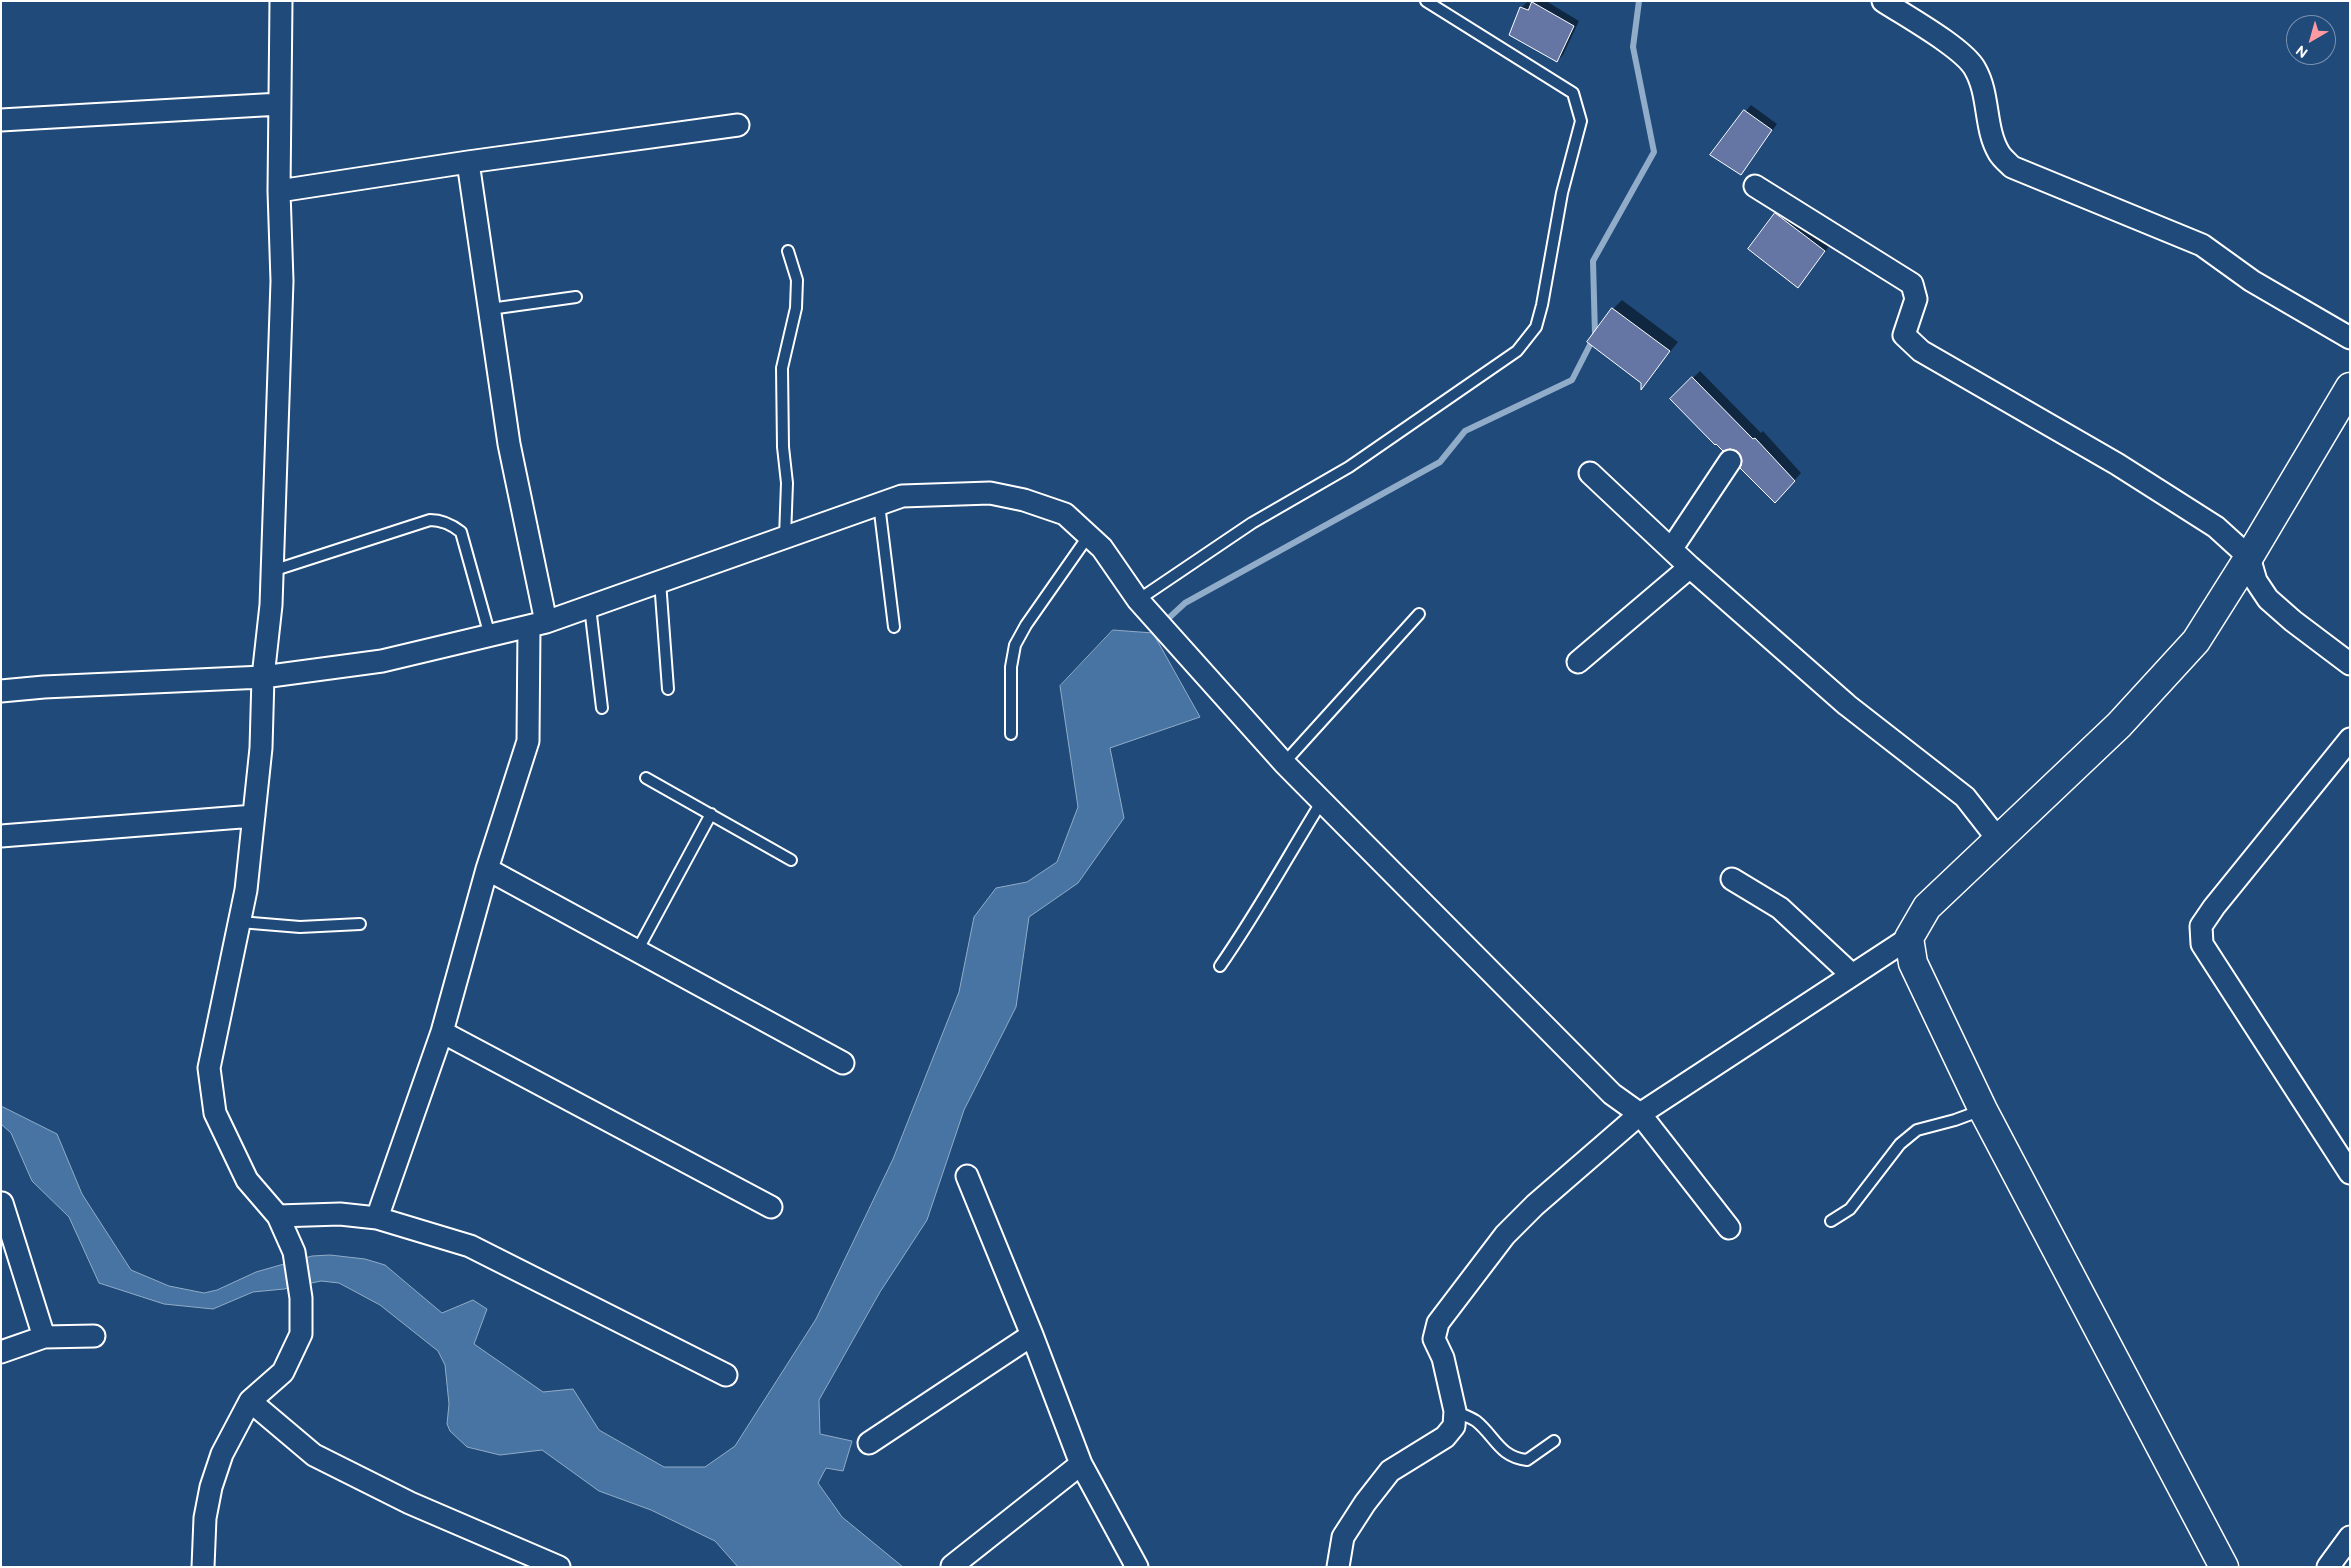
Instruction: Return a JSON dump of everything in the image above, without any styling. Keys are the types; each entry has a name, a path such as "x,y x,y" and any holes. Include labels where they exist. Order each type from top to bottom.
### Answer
{"street":[{"path":"203,1567 205,1518 211,1486 222,1454 250,1401 283,1372 301,1334 301,1298 294,1252 278,1216 247,1180 215,1113 209,1068 217,1021 240,922 261,748 262,677 271,605 282,281 279,191 281,1"},
{"path":"1883,1 1943,39 1974,66 1983,87 1992,133 1999,153 2012,167 2202,246 2252,281 2350,338"},
{"path":"1,120 280,104"},
{"path":"279,191 468,162 738,125"},
{"path":"377,1218 442,1032 487,868 528,741 537,624 468,162"},
{"path":"1755,186 1912,284 1916,298 1904,335 1921,351 2108,459 2216,527 2249,557 2256,581 2268,599 2293,621 2350,664"},
{"path":"1338,1567 1343,1537 1365,1503 1390,1471 1445,1438 1454,1426 1455,1411 1442,1358 1434,1339 1442,1316 1505,1235 1535,1205 1640,1114 1909,938 1927,907 1997,838 2119,725 2196,641 2249,557 2350,387"},
{"path":"1672,548 1730,461"},
{"path":"1590,473 1672,548 1690,567 1847,705 1964,797 1997,838"},
{"path":"1,691 44,686 262,677 382,661 537,624 902,496 990,493 1065,514 1102,548 1138,600 1284,763 1612,1094 1640,1114 1729,1228"},
{"path":"1578,662 1690,567"},
{"path":"2350,739 2214,907 2201,926 2202,944 2350,1173"},
{"path":"1,836 254,816"},
{"path":"487,868 843,1063"},
{"path":"1732,879 1780,908 1852,975"},
{"path":"1909,938 1912,963 1983,1110 2224,1567"},
{"path":"442,1032 772,1207"},
{"path":"967,1176 1082,1464 1137,1567"},
{"path":"2,1203 44,1337"},
{"path":"278,1216 340,1214 377,1218 470,1246 726,1375"},
{"path":"869,1443 1032,1335"},
{"path":"1,1352 44,1337 94,1336"},
{"path":"250,1401 314,1455 410,1503 559,1567"},
{"path":"952,1566 1082,1464"},
{"path":"2328,1567 2350,1537"}],"lane":[{"path":"1138,600 1252,523 1349,467 1517,351 1536,327 1562,193 1580,121 1573,94 1426,1"},
{"path":"785,537 787,483 783,447 782,368 796,308 797,280 788,251"},
{"path":"490,310 576,297"},
{"path":"879,504 894,626"},
{"path":"272,571 430,520 438,520 452,525 461,532 490,636"},
{"path":"1011,734 1011,667 1015,645 1026,625 1089,535"},
{"path":"660,581 668,689"},
{"path":"590,607 602,708"},
{"path":"1284,763 1418,614"},
{"path":"646,778 791,860"},
{"path":"1220,966 1250,922 1264,894 1322,801"},
{"path":"637,951 711,814"},
{"path":"240,922 300,927 360,924"},
{"path":"1831,1221 1850,1209 1900,1144 1917,1130 1983,1110"},
{"path":"1455,1411 1475,1421 1492,1440 1516,1459 1528,1460 1554,1441"}],"water":[{"path":"1113,630 1153,633 1200,717 1110,748 1124,818 1078,883 1029,917 1016,1007 964,1110 927,1220 880,1292 819,1400 820,1434 852,1441 843,1471 826,1468 818,1483 842,1517 903,1567 738,1567 715,1541 651,1510 599,1491 542,1450 500,1455 467,1447 450,1431 447,1424 449,1404 445,1365 438,1351 380,1305 339,1283 321,1281 284,1289 253,1292 213,1309 164,1304 99,1283 69,1217 32,1181 11,1133 1,1124 1,1106 57,1134 82,1194 131,1270 169,1286 204,1293 217,1290 256,1272 312,1256 330,1255 365,1259 385,1265 442,1313 473,1300 487,1309 474,1344 543,1392 573,1389 599,1430 664,1467 705,1467 735,1446 816,1319 893,1159 959,992 974,917 996,888 1027,882 1057,862 1078,807 1060,686"}],"building":[{"path":"1532,2 1574,26 1557,62 1509,35 1520,7 1528,10"},
{"path":"1744,110 1772,130 1741,175 1710,155"},
{"path":"1775,213 1825,251 1798,288 1748,249"},
{"path":"1612,308 1670,351 1641,390 1641,383 1587,342"},
{"path":"1692,377 1753,439 1755,438 1795,481 1775,503 1740,468 1742,461 1737,451 1730,449 1723,451 1715,445 1670,399"}],"waterway":[{"path":"1171,616 1185,603 1440,462 1465,431 1572,380 1595,335 1593,261 1654,152 1633,47 1639,1"}]}
